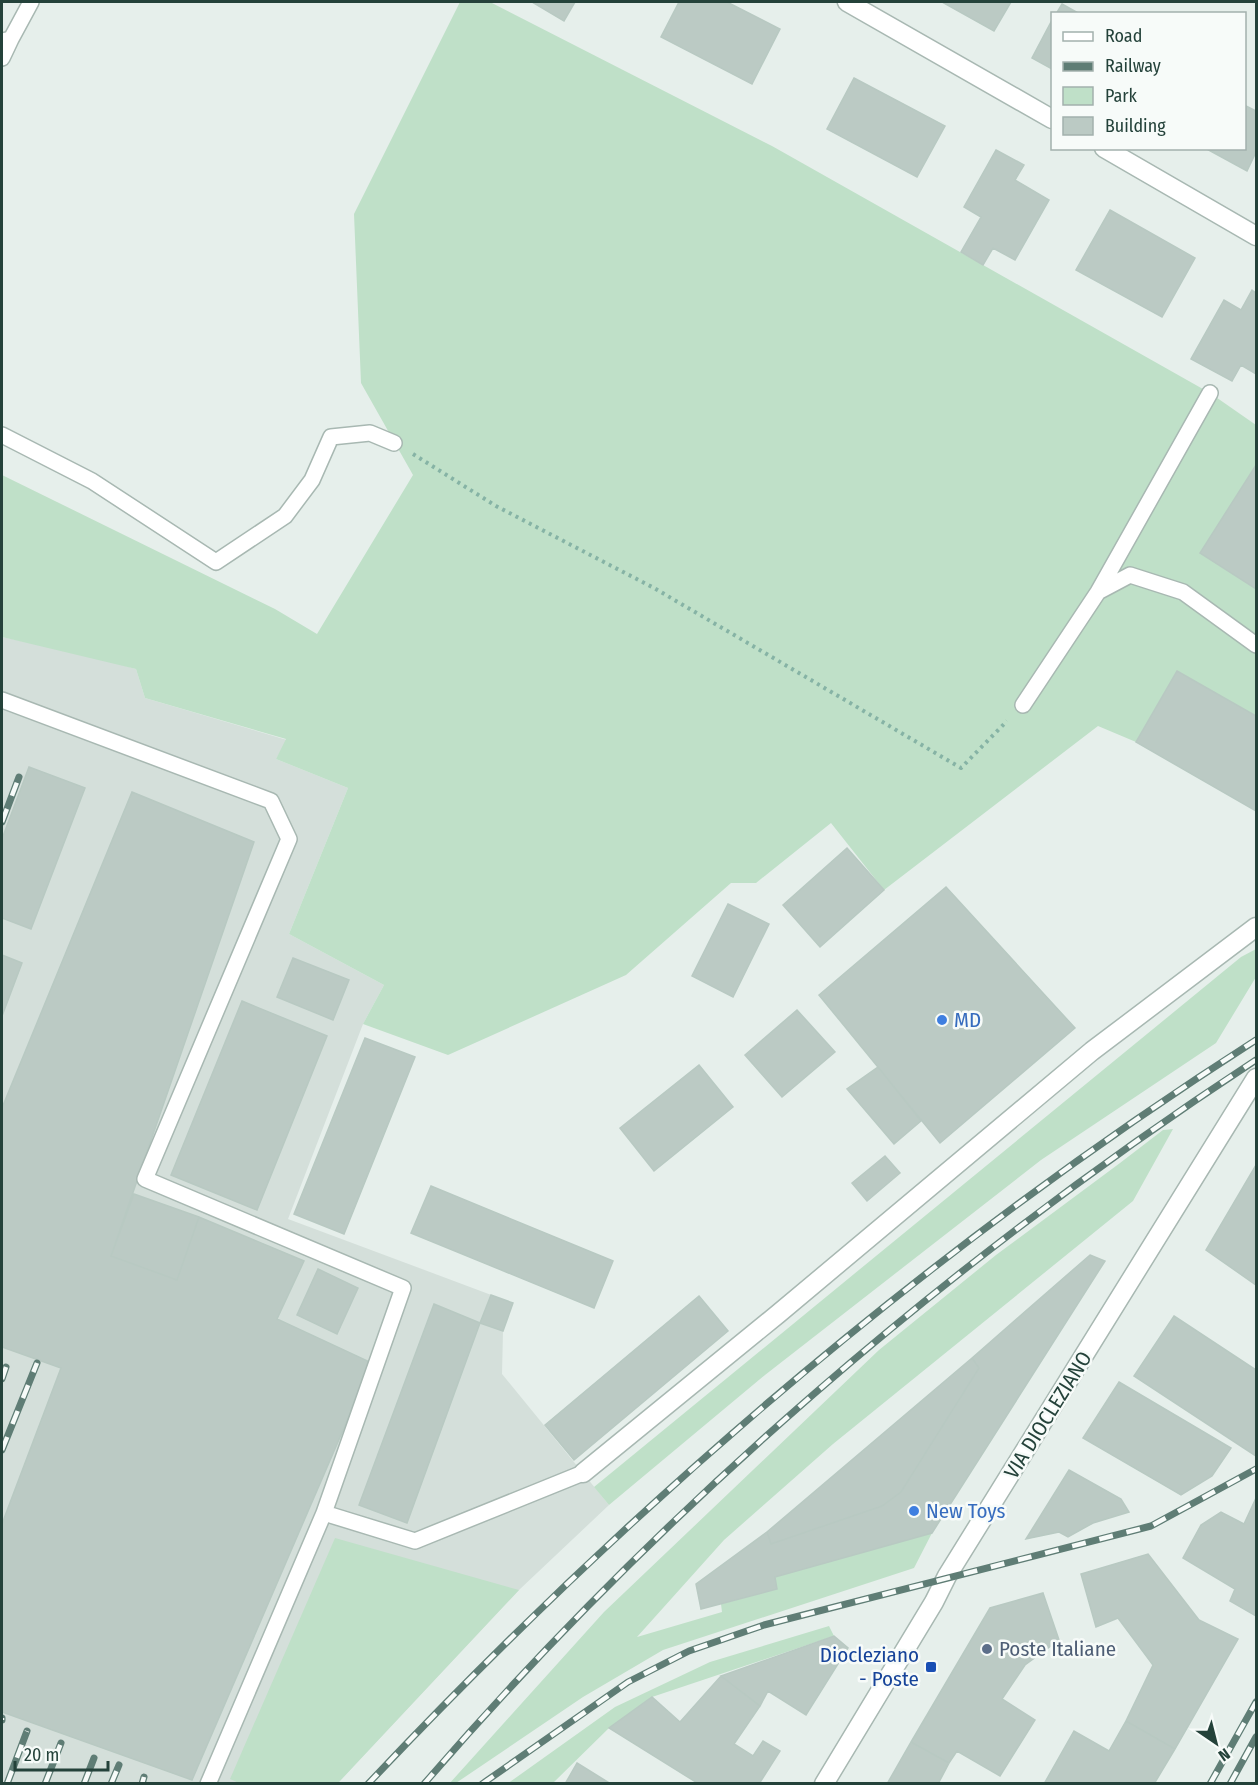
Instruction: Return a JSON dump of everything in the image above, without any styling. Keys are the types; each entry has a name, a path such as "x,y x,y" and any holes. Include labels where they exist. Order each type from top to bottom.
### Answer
{"street":[{"path":"847,2 1051,118"},
{"path":"1107,150 1257,236"},
{"path":"583,1473 1092,1052 1257,927"},
{"name":"VIA DIOCLEZIANO","path":"824,1784 934,1602 947,1576 1257,1078"}],"lane":[{"path":"2,58 6,40 31,2"},
{"path":"1023,705 1098,592 1210,393"},
{"path":"2,435 92,481 216,562 285,516 312,480 331,437 370,433 394,443"},
{"path":"1098,592 1130,575 1182,592 1257,645"},
{"path":"2,700 271,801 289,839 145,1179 403,1288 324,1513 208,1784"},
{"path":"324,1513 415,1541 583,1473"}],"path":[{"path":"394,443 496,506 654,588 962,768 1023,705"}],"shaded area":[{"path":"2,637 84,654 136,669 145,698 287,740 276,759 348,788 289,934 384,985 363,1024 288,1219 513,1303 503,1331 502,1374 609,1505 519,1590 338,1783 2,1784"}],"green space":[{"path":"460,2 490,2 772,146 1210,393 1256,425 1256,465 1201,553 1256,589 1256,716 1177,671 1136,742 1098,726 884,890 831,823 756,883 731,883 626,975 448,1055 363,1024 384,985 289,934 348,788 276,759 286,739 145,698 136,669 2,637 2,475 275,609 317,634 413,475 361,383 354,214"},
{"path":"1256,949 1256,977 1216,1043 1041,1160 765,1375 609,1505 594,1487 1241,957"},
{"path":"1173,1129 1133,1201 833,1444 724,1540 637,1637 722,1612 721,1604 777,1589 775,1577 932,1533 914,1568 663,1650 583,1697 456,1783 449,1784 604,1612 879,1350 996,1255 1163,1130"},
{"path":"335,1538 519,1590 338,1783 239,1783 230,1779"},
{"path":"829,1626 834,1636 652,1697 609,1728 553,1783 507,1784 615,1707 710,1662"}],"building":[{"path":"532,2 575,2 564,21"},
{"path":"679,2 727,2 780,29 752,84 661,37"},
{"path":"942,2 1011,2 994,31"},
{"path":"1062,4 1076,12 1057,12"},
{"path":"1051,22 1051,68 1032,58"},
{"path":"854,78 945,126 917,177 827,129"},
{"path":"1246,106 1256,111 1256,152 1247,171 1209,150 1246,150"},
{"path":"996,150 1024,165 1015,180 1049,200 1015,260 993,248 983,265 961,252 981,217 964,207"},
{"path":"1110,210 1195,258 1162,317 1076,270"},
{"path":"1252,290 1256,293 1256,374 1241,365 1232,381 1191,359 1224,300 1241,310"},
{"path":"1256,465 1256,589 1200,553"},
{"path":"1177,671 1256,716 1256,811 1136,742"},
{"path":"29,767 85,788 31,929 2,918 2,839"},
{"path":"132,792 254,842 111,1256 177,1280 199,1217 304,1261 277,1319 372,1363 192,1780 2,1712 2,1524 61,1368 2,1347 2,1108"},
{"path":"847,848 884,890 820,947 783,905"},
{"path":"946,887 1075,1028 940,1143 819,995"},
{"path":"728,904 769,924 733,997 692,976"},
{"path":"2,955 22,963 2,1016"},
{"path":"293,958 349,980 333,1020 277,997"},
{"path":"242,1001 327,1036 257,1210 171,1175"},
{"path":"797,1010 835,1052 782,1097 745,1055"},
{"path":"365,1038 415,1057 344,1234 294,1214"},
{"path":"699,1065 733,1107 654,1171 620,1128"},
{"path":"878,1067 921,1121 894,1144 847,1089"},
{"path":"885,1156 900,1173 867,1201 852,1183"},
{"path":"1256,1165 1256,1285 1206,1250"},
{"path":"431,1186 613,1261 594,1308 411,1233"},
{"path":"134,1194 199,1217 177,1280 111,1256"},
{"path":"1090,1255 1105,1261 932,1533 775,1577 777,1589 701,1609 696,1584 767,1532 771,1544 882,1506 901,1492 979,1368 972,1358"},
{"path":"318,1269 358,1288 337,1334 297,1315"},
{"path":"491,1295 513,1303 503,1331 480,1323"},
{"path":"699,1296 728,1331 574,1460 545,1425"},
{"path":"434,1304 480,1323 407,1523 359,1505"},
{"path":"1174,1316 1256,1370 1256,1456 1134,1376"},
{"path":"972,1358 979,1368 901,1492 882,1506 771,1544 767,1532"},
{"path":"1119,1382 1231,1448 1212,1476 1181,1495 1083,1438"},
{"path":"1069,1470 1121,1499 1129,1512 1093,1523 1068,1537 1059,1532 1026,1539"},
{"path":"1256,1498 1256,1616 1230,1601 1235,1589 1183,1558 1201,1525 1221,1512 1244,1524"},
{"path":"1148,1554 1199,1620 1238,1639 1175,1749 1126,1721 1153,1665 1118,1618 1096,1627 1081,1574"},
{"path":"1043,1593 1059,1640 1025,1665 1002,1699 1035,1720 1000,1776 957,1751 949,1763 911,1742 990,1608"},
{"path":"834,1636 848,1648 806,1715 768,1691 760,1706 721,1676"},
{"path":"721,1676 760,1706 734,1744 753,1756 763,1741 780,1751 759,1784 699,1784 609,1728 652,1697 680,1722"},
{"path":"1126,1721 1175,1749 1154,1784 1044,1784 1074,1731 1109,1751"},
{"path":"911,1742 949,1763 938,1784 887,1784"},
{"path":"577,1763 611,1784 565,1784"}],"railway":[{"path":"2,822 19,777"},
{"path":"368,1784 573,1578 789,1385 1017,1204 1135,1120 1256,1040"},
{"path":"424,1784 516,1681 612,1582 712,1486 815,1393 921,1304 1030,1219 1142,1137 1256,1060"},
{"path":"2,1450 37,1363"},
{"path":"2,1379 6,1367"},
{"path":"482,1784 628,1682 689,1651 764,1625 1151,1526 1256,1469"},
{"path":"1210,1784 1256,1702"},
{"path":"7,1784 27,1731"},
{"path":"1230,1784 1256,1737"},
{"path":"45,1784 61,1743"},
{"path":"84,1784 94,1758"},
{"path":"111,1784 119,1765"},
{"path":"142,1784 144,1777"}],"place":[{"name":"MD","path":"942,1020"},
{"name":"New Toys","path":"914,1511"},
{"name":"Poste Italiane","path":"987,1649"},
{"name":"Diocleziano - Poste","path":"931,1667"}]}
